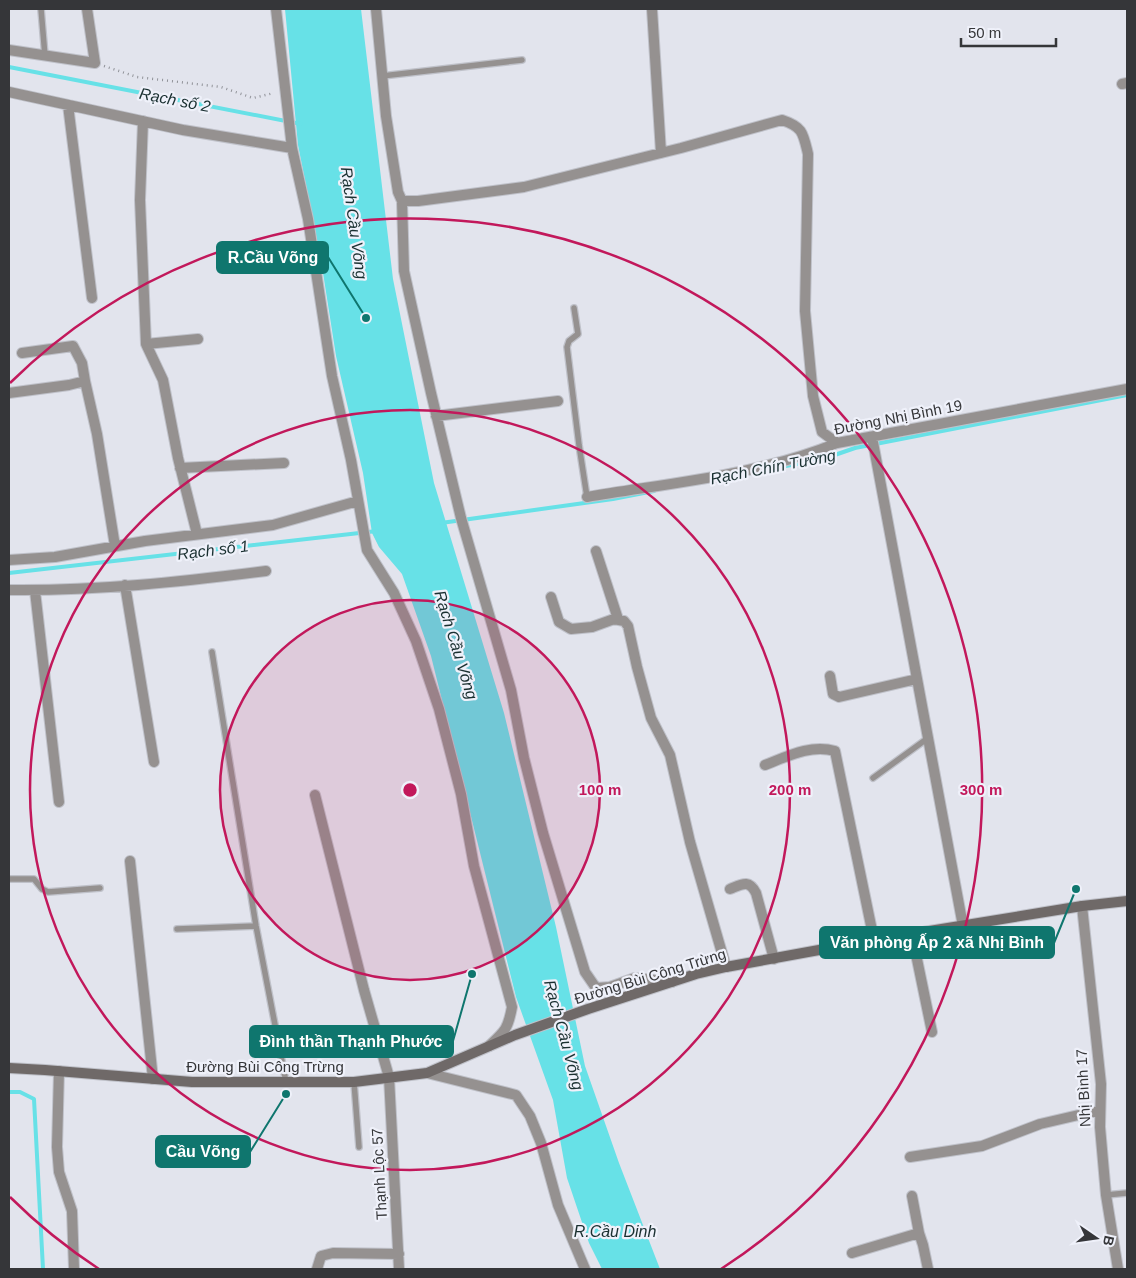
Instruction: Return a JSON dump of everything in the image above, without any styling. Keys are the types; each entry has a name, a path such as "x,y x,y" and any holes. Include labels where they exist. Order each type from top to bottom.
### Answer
{"street":[{"path":"9,50 95,63 87,9"},
{"path":"276,9 292,148 308,219 332,376 351,460 367,550 394,594 416,641 439,709 461,794 474,866 512,1007 505,1031 486,1048"},
{"path":"376,9 386,116 398,192 402,201 404,271 462,523 511,690 524,758 543,833 585,972 596,988 610,987 635,978 672,982"},
{"path":"652,9 661,153"},
{"path":"9,92 183,130 292,148"},
{"path":"68,105 92,298"},
{"path":"402,201 418,201 524,187 661,153 782,120 796,124 803,135 808,154 805,311 814,396 822,432 837,443"},
{"path":"142,121 140,200 146,344 164,380 180,468 197,534"},
{"path":"146,344 198,339"},
{"path":"22,353 73,346 82,363 97,434 115,546"},
{"path":"9,393 69,385 86,380"},
{"name":"Đường Nhị Bình 19","path":"587,497 727,474 808,455 837,443 1127,388"},
{"path":"436,416 558,401"},
{"path":"872,437 962,926"},
{"path":"180,468 284,462"},
{"path":"9,560 54,556 197,534 273,525 358,501"},
{"path":"596,551 618,619"},
{"path":"9,590 35,591 200,580 266,571"},
{"path":"125,585 154,762"},
{"path":"35,591 59,802"},
{"path":"551,597 559,622 571,629 592,627 618,619 624,621 628,626 636,667 651,718 670,755 690,842 726,967"},
{"path":"830,676 833,694 839,697 917,679"},
{"path":"765,765 801,751 824,748 835,751 874,940"},
{"name":"Thạnh Lộc 57","path":"315,795 364,990 389,1077 399,1269"},
{"path":"130,860 153,1079"},
{"path":"730,889 748,884 753,886 774,959"},
{"name":"Đường Bùi Công Trừng","path":"9,1068 192,1082 354,1082 427,1073 515,1035 588,1009 726,967 874,940 1082,906 1127,902"},
{"name":"Nhị Bình 17","path":"1082,906 1101,1084 1100,1110 1106,1195 1118,1269"},
{"path":"912,935 932,1032"},
{"path":"59,1071 57,1147 59,1172 72,1211 74,1269"},
{"path":"427,1073 516,1095 534,1125 558,1205 585,1269"},
{"path":"910,1157 982,1146 1040,1124 1100,1110"},
{"path":"912,1196 928,1269"},
{"path":"852,1253 919,1233"},
{"path":"317,1269 321,1256 333,1253 399,1254"}],"lane":[{"path":"41,9 45,56"},
{"path":"382,76 522,60"},
{"path":"574,308 578,334 568,340 567,347 587,497"},
{"path":"212,652 256,926 286,1082"},
{"path":"873,778 928,738"},
{"path":"9,878 34,879 42,889 48,892 100,888"},
{"path":"177,929 256,926"},
{"path":"354,1082 359,1147"},
{"path":"1106,1195 1127,1193"}],"path":[{"path":"95,63 137,77 221,87 253,98 285,91"}],"water":[{"path":"285,9 361,9 393,279 434,483 504,713 556,927 585,1066 619,1163 660,1269 602,1269 589,1243 567,1178 553,1100 516,997 431,656 402,574 379,547 372,533 363,473 336,356 321,260 298,145"}],"waterway":[{"name":"Rạch số 2","path":"9,67 301,124"},
{"name":"Rạch Chín Tường","path":"776,468 826,458 855,448 1127,395"},
{"name":"Rạch Chín Tường","path":"441,523 613,499 654,491"},
{"name":"Rạch số 1","path":"9,573 377,531"},
{"path":"9,1092 20,1092 34,1099 43,1269"}],"place":[{"name":"R.Cầu Võng","path":"366,318"},
{"name":"Văn phòng Ấp 2 xã Nhị Bình","path":"1076,889"},
{"name":"Đình thần Thạnh Phước","path":"472,974"},
{"name":"Cầu Võng","path":"286,1094"}],"water label":[{"name":"Rạch Cầu Võng","path":"354,223"},
{"name":"Rạch Cầu Võng","path":"456,645"},
{"name":"Rạch Cầu Võng","path":"564,1035"},
{"name":"R.Cầu Dinh","path":"615,1231"}]}
